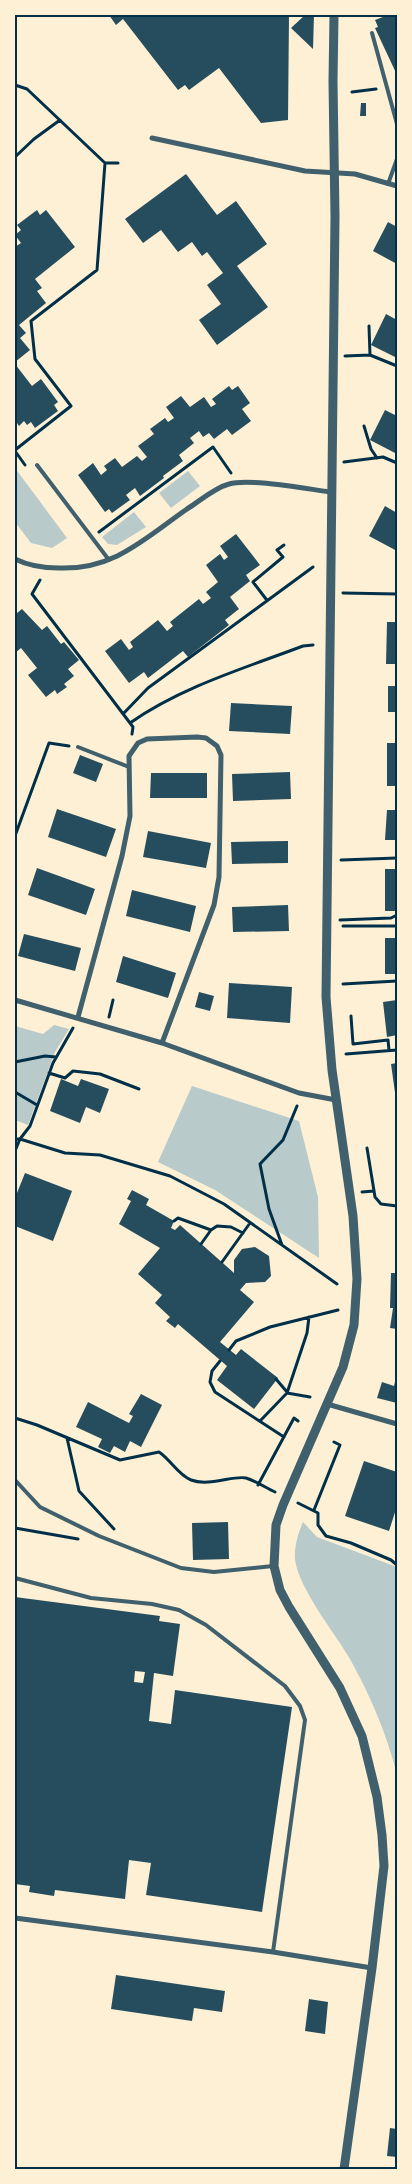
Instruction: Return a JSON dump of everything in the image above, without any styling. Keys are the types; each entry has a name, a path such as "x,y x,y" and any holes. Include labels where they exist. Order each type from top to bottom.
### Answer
{"street":[{"path":"334,15 333,357 326,997 336,1100 354,1216 357,1279 354,1325 347,1357 283,1504 274,1538 274,1566 280,1590 340,1688 362,1736 377,1797 384,1866 344,2169"},
{"path":"152,138 306,171 355,174 397,186"},
{"path":"15,560 23,564 43,568 78,569 99,565 125,553 210,494 229,484 253,483 331,492"},
{"path":"78,1017 122,856 130,816 130,754 138,743 147,739 206,738 217,746 221,755 220,877 214,905 162,1043"},
{"path":"15,1000 162,1043 298,1093 336,1100"},
{"path":"327,1404 397,1424"},
{"path":"15,1918 273,1952 372,1968"}],"lane":[{"path":"372,33 397,124"},
{"path":"388,184 397,159"},
{"path":"37,465 109,560"},
{"path":"78,747 129,767"},
{"path":"15,1480 40,1507 99,1536 181,1568 214,1572 274,1566"},
{"path":"15,1578 90,1598 152,1604 179,1610 206,1624 285,1686 300,1706 305,1720 273,1952"}],"path":[{"path":"15,85 28,89 105,163 118,163"},
{"path":"352,92 368,90"},
{"path":"15,157 34,139 60,120"},
{"path":"15,450 71,406 34,358 31,321 96,270 105,163"},
{"path":"369,326 370,355"},
{"path":"333,357 370,355 397,366"},
{"path":"364,426 371,449 377,458"},
{"path":"92,537 212,447 231,473"},
{"path":"331,461 349,462 384,457 397,463"},
{"path":"266,600 253,582 283,557 277,550 284,545"},
{"path":"123,714 148,688 313,567"},
{"path":"40,580 32,594 133,728 130,754"},
{"path":"330,593 397,594"},
{"path":"130,723 164,702 242,669 303,646 313,645"},
{"path":"15,836 49,743 78,747"},
{"path":"328,860 397,858"},
{"path":"327,920 391,918 397,915"},
{"path":"343,926 397,926"},
{"path":"343,984 397,981"},
{"path":"109,1018 113,1000"},
{"path":"351,1016 353,1044 388,1040 389,1050"},
{"path":"15,1151 20,1139 30,1126 56,1057 73,1030"},
{"path":"346,1054 397,1050"},
{"path":"15,1062 45,1056 56,1057"},
{"path":"49,1073 66,1078 73,1071 100,1074 139,1089"},
{"path":"15,1092 37,1105"},
{"path":"282,1246 269,1209 260,1164 283,1140 297,1106"},
{"path":"15,1139 65,1153 100,1155 170,1176 224,1204 337,1284"},
{"path":"367,1148 375,1196 381,1204 397,1206"},
{"path":"174,1221 178,1218 211,1230"},
{"path":"222,1262 250,1223"},
{"path":"202,1244 211,1230 217,1226 231,1227 243,1233"},
{"path":"229,1350 236,1340 270,1327 338,1310"},
{"path":"260,1421 287,1392 308,1333 309,1317"},
{"path":"220,1361 212,1371 210,1382 215,1392 284,1437"},
{"path":"276,1379 287,1392 310,1397"},
{"path":"15,1418 37,1425 120,1460 158,1452 167,1458 178,1471 192,1480 222,1481 246,1478 258,1485 294,1418 298,1421"},
{"path":"67,1438 79,1491 131,1548"},
{"path":"334,1442 340,1445 314,1510 318,1512 318,1525 326,1536 351,1543 391,1560 397,1565"},
{"path":"15,1528 82,1540"}],"shaded area":[{"path":"15,468 67,538 52,548 31,543 15,522"},
{"path":"188,471 200,486 171,508 159,493"},
{"path":"134,512 146,527 117,545 108,544 102,537"},
{"path":"54,1025 69,1029 55,1052 28,1125 15,1120 15,1026 43,1034"},
{"path":"192,1086 299,1121 318,1197 319,1258 215,1190 158,1162"},
{"path":"303,1522 317,1537 397,1567 397,1775 383,1730 364,1687 350,1659 310,1597 298,1571 295,1550"}],"building":[{"path":"109,15 289,15 288,120 261,123 219,68 189,90 185,85 178,90 123,19 116,25"},
{"path":"305,15 314,15 313,49 291,28"},
{"path":"388,15 397,15 397,75 375,28 378,27 375,20"},
{"path":"361,103 366,103 366,116 360,116"},
{"path":"186,174 217,215 236,201 267,244 237,266 268,307 217,345 199,320 221,304 207,285 223,273 207,252 202,256 192,242 178,252 161,230 143,243 125,219"},
{"path":"37,210 40,215 46,210 75,247 35,279 42,288 37,291 46,303 19,325 26,333 20,338 30,350 15,362 15,247 21,243 15,235 21,230 17,225"},
{"path":"388,222 397,227 397,264 373,251"},
{"path":"386,314 397,320 397,358 371,345"},
{"path":"15,364 32,386 41,379 58,402 54,405 58,411 35,428 31,422 27,425 24,421 19,426 15,420"},
{"path":"229,386 232,390 238,386 250,403 242,409 251,421 232,435 227,429 214,439 209,433 203,437 199,431 190,438 194,443 179,455 183,461 163,476 164,478 140,496 135,488 126,495 130,500 112,513 109,509 105,512 78,475 93,463 101,475 107,470 104,466 115,458 122,467 137,456 142,461 147,457 138,446 154,434 150,429 165,418 168,422 174,418 166,407 181,396 190,407 204,397 211,407 216,404 212,399"},
{"path":"385,410 397,416 397,454 370,440"},
{"path":"385,506 397,513 397,551 369,536"},
{"path":"236,534 260,565 246,575 250,581 230,597 239,609 225,620 229,625 188,657 183,651 148,678 144,672 129,683 105,651 121,639 129,650 133,647 130,642 158,620 167,631 173,626 170,622 199,599 203,604 211,598 206,592 218,582 206,565 220,554 224,560 228,557 220,546"},
{"path":"22,609 42,630 47,626 61,644 64,642 79,660 68,669 74,676 64,684 67,687 57,694 55,690 46,697 28,675 37,668 21,648 15,653 15,611 17,613"},
{"path":"387,622 397,622 397,664 386,664"},
{"path":"388,686 397,686 397,712 388,712"},
{"path":"231,703 292,706 290,734 229,731"},
{"path":"387,743 397,743 397,786 387,786"},
{"path":"80,755 103,764 96,782 73,773"},
{"path":"290,772 291,799 233,801 232,774"},
{"path":"151,773 207,773 207,798 150,798"},
{"path":"57,809 116,829 106,857 48,837"},
{"path":"387,810 397,810 397,840 385,840"},
{"path":"148,831 211,843 206,868 143,857"},
{"path":"288,841 288,863 232,864 231,842"},
{"path":"37,868 95,889 86,915 28,895"},
{"path":"385,869 397,869 397,911 385,911"},
{"path":"132,890 196,906 190,932 126,916"},
{"path":"288,905 289,931 233,932 232,907"},
{"path":"24,934 81,948 75,971 18,956"},
{"path":"385,938 397,938 397,974 385,974"},
{"path":"123,956 176,973 168,998 116,982"},
{"path":"229,983 292,987 290,1023 227,1018"},
{"path":"199,992 214,996 210,1011 195,1007"},
{"path":"397,1000 397,1035 387,1037 383,1002"},
{"path":"397,1063 397,1100 396,1100 391,1064"},
{"path":"61,1079 78,1086 81,1079 109,1089 100,1113 86,1107 80,1123 50,1111"},
{"path":"25,1173 72,1191 53,1241 15,1226 15,1198"},
{"path":"132,1190 149,1199 146,1205 174,1221 171,1228 175,1230 180,1225 234,1273 234,1260 242,1249 255,1247 269,1256 271,1276 265,1282 246,1283 240,1290 254,1302 220,1342 236,1355 241,1349 278,1378 254,1409 217,1380 227,1366 178,1324 175,1328 166,1321 170,1317 155,1303 162,1295 138,1274 160,1248 119,1224 131,1201 127,1199"},
{"path":"391,1273 397,1273 397,1329 390,1328 393,1308 390,1308"},
{"path":"396,1378 397,1403 377,1398 382,1382 394,1386"},
{"path":"141,1394 162,1405 141,1447 130,1441 125,1452 114,1446 110,1453 98,1447 102,1439 76,1427 88,1402 129,1423 133,1416 129,1414"},
{"path":"364,1461 397,1472 397,1506 389,1531 345,1516"},
{"path":"228,1522 229,1559 193,1560 192,1523"},
{"path":"15,1597 160,1616 159,1621 180,1624 173,1676 154,1673 149,1721 171,1724 175,1690 292,1707 262,1912 146,1895 151,1863 129,1860 125,1899 55,1890 54,1896 29,1892 30,1886 15,1884","holes":["135,1671 145,1672 143,1683 134,1682"]},
{"path":"116,1975 225,1991 222,2012 194,2008 192,2021 111,2009"},
{"path":"309,1999 328,2002 325,2034 305,2031"},
{"path":"390,2128 397,2129 397,2157 387,2156"}]}
